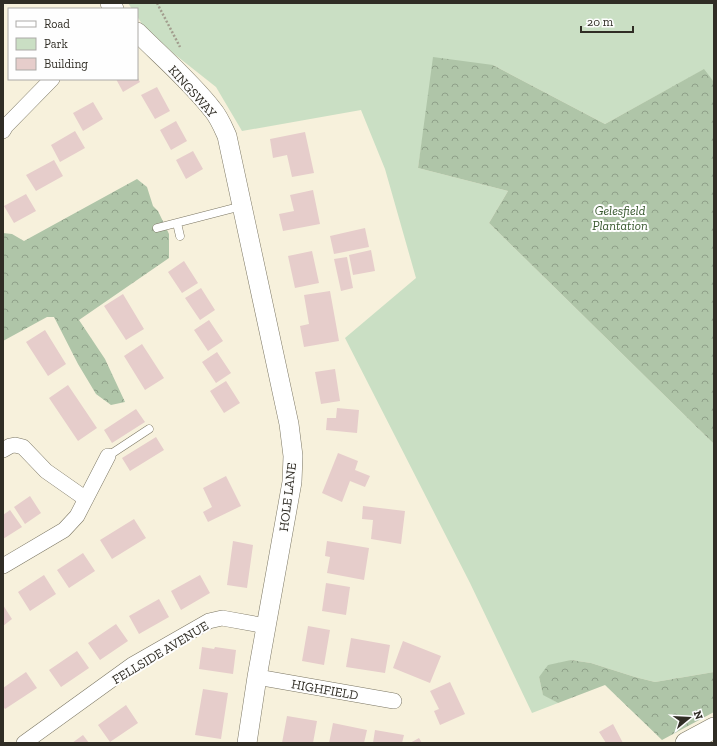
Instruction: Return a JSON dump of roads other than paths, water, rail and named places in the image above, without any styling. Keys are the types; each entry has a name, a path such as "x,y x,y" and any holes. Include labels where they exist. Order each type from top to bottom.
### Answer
{"main road":[{"path":"686,743 714,728"}],"street":[{"name":"KINGSWAY","path":"138,33 213,109 227,136 242,206"},
{"path":"3,131 6,126 51,80"},
{"name":"HOLE LANE","path":"242,206 289,424 293,456 292,482 257,677 247,743"},
{"path":"3,450 15,445 23,447 46,470 86,499"},
{"path":"3,566 64,530 77,516 108,456"},
{"name":"FELLSIDE AVENUE","path":"24,743 132,665 209,621 222,618 266,626"},
{"name":"HIGHFIELD","path":"257,677 394,701"}],"lane":[{"path":"157,228 242,206"},
{"path":"177,223 180,236"},
{"path":"108,456 149,429"}],"park label":[{"name":"Gelesfield Plantation","path":"620,218"}]}
